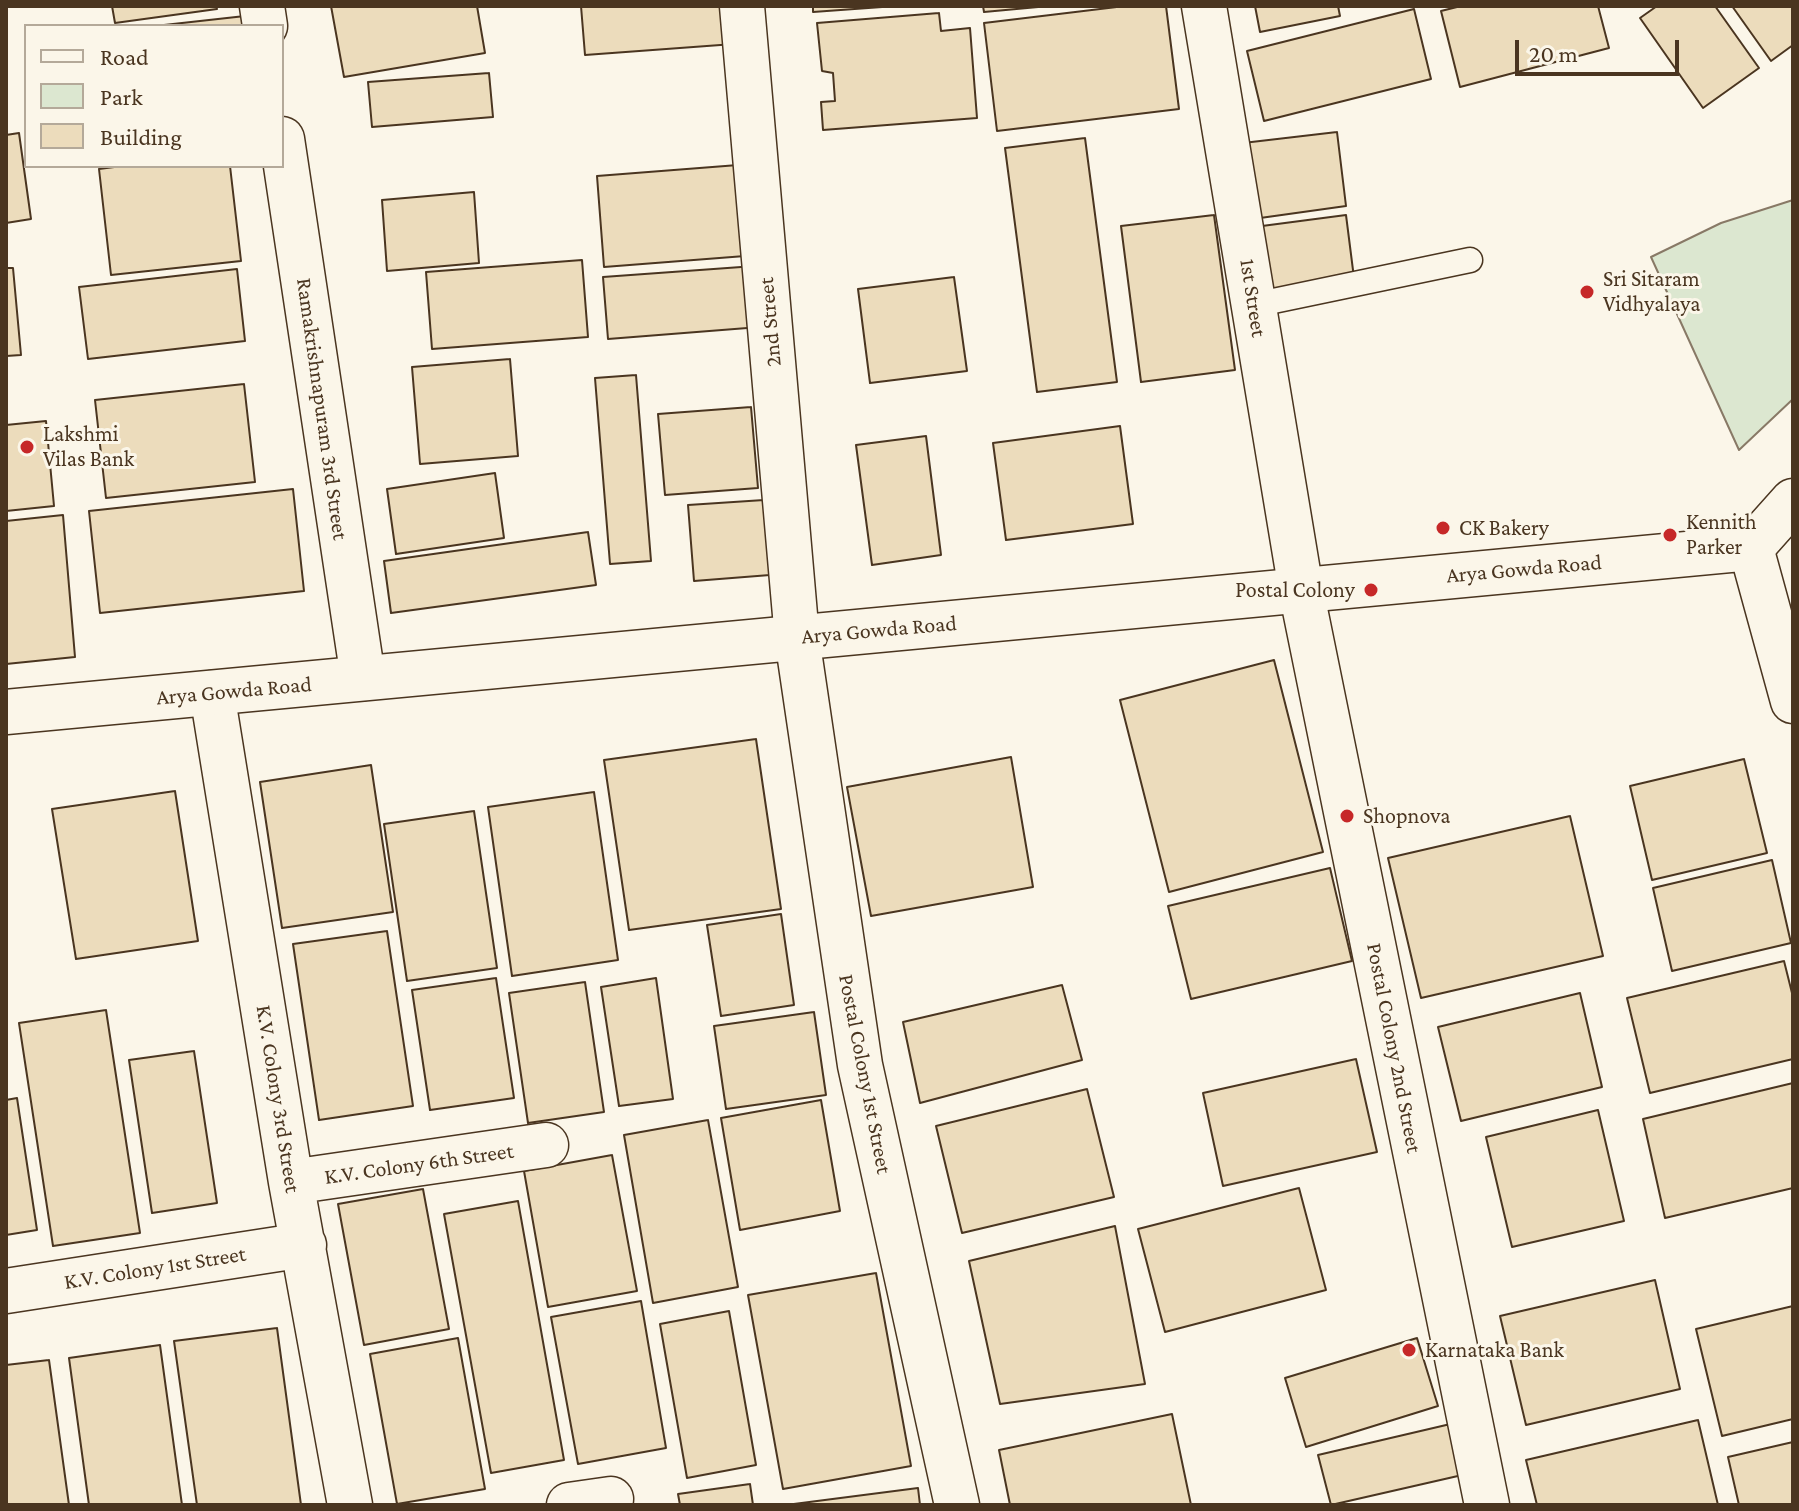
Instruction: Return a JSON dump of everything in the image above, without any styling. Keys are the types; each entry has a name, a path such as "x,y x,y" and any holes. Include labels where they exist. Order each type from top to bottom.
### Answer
{"street":[{"name":"2nd Street","path":"742,6 797,638"},
{"name":"1st Street","path":"1204,6 1301,590"},
{"name":"Ramakrishnapuram 3rd Street","path":"284,152 363,678"},
{"path":"1793,501 1751,548 1793,701"},
{"name":"Arya Gowda Road","path":"6,712 1751,548"},
{"name":"Postal Colony 2nd Street","path":"1301,590 1487,1505"},
{"name":"Postal Colony 1st Street","path":"797,638 860,1065 957,1505"},
{"name":"K.V. Colony 3rd Street","path":"212,693 291,1182 350,1505"},
{"name":"K.V. Colony 6th Street","path":"291,1182 546,1145"},
{"name":"K.V. Colony 1st Street","path":"6,1291 304,1245"},
{"path":"569,1505 611,1499"}],"lane":[{"path":"1254,305 1470,260"}],"green space":[{"path":"1793,200 1793,399 1739,450 1651,257 1721,223"}],"building":[{"path":"112,6 216,6 217,9 115,23"},
{"path":"331,6 477,6 485,53 344,77"},
{"path":"581,6 730,6 734,44 585,55"},
{"path":"813,6 896,6 813,12"},
{"path":"983,6 1049,6 984,12"},
{"path":"1125,6 1166,6 1179,109 997,131 984,23"},
{"path":"1255,6 1338,6 1340,16 1260,32"},
{"path":"1461,6 1598,6 1609,48 1460,87 1441,11"},
{"path":"1657,6 1715,6 1759,68 1703,108 1640,18"},
{"path":"1732,6 1793,6 1793,45 1771,61"},
{"path":"1414,9 1431,79 1264,121 1247,51"},
{"path":"939,13 941,31 970,28 977,118 823,130 821,102 835,101 833,73 822,71 817,23"},
{"path":"245,16 246,24 173,24"},
{"path":"489,73 493,117 372,127 368,82"},
{"path":"1337,132 1346,206 1253,219 1243,143"},
{"path":"19,133 31,219 6,223 6,135"},
{"path":"1085,138 1117,382 1037,392 1005,148"},
{"path":"738,165 745,256 604,267 597,176"},
{"path":"230,168 241,261 111,275 99,169"},
{"path":"474,192 479,263 387,271 382,200"},
{"path":"1214,215 1235,370 1141,382 1121,226"},
{"path":"1346,215 1354,278 1271,289 1262,226"},
{"path":"582,260 588,337 432,349 426,272"},
{"path":"755,266 760,327 608,339 603,277"},
{"path":"6,268 13,268 21,355 6,356"},
{"path":"237,269 245,341 88,359 79,287"},
{"path":"954,277 967,371 870,383 858,289"},
{"path":"510,359 518,456 420,464 412,367"},
{"path":"636,375 651,561 610,564 595,378"},
{"path":"244,384 255,482 106,498 95,400"},
{"path":"751,407 758,488 665,495 658,414"},
{"name":"Lakshmi Vilas Bank","path":"46,421 54,506 6,511 6,425"},
{"path":"1120,426 1133,524 1006,540 993,443"},
{"path":"926,436 941,555 872,565 856,445"},
{"path":"495,473 504,538 396,554 387,489"},
{"path":"293,489 304,591 100,613 89,511"},
{"path":"764,500 770,575 694,581 688,505"},
{"path":"63,515 75,657 6,664 6,521"},
{"path":"588,532 596,585 391,613 384,561"},
{"path":"1274,660 1323,852 1169,892 1120,700"},
{"path":"756,739 781,909 629,930 604,760"},
{"path":"1011,757 1033,887 871,916 847,787"},
{"path":"1744,759 1767,853 1652,880 1630,786"},
{"path":"371,765 393,912 282,928 260,782"},
{"path":"175,791 198,941 76,959 52,809"},
{"path":"594,792 618,960 512,976 488,807"},
{"path":"474,811 497,968 407,981 384,824"},
{"path":"1570,816 1603,956 1421,998 1388,858"},
{"path":"1772,860 1791,943 1672,971 1653,888"},
{"path":"1330,868 1352,961 1191,999 1168,906"},
{"path":"781,914 794,1005 721,1016 707,925"},
{"path":"387,931 413,1106 319,1120 293,944"},
{"path":"1784,961 1793,997 1793,1059 1650,1093 1627,998"},
{"path":"496,978 514,1098 430,1110 412,990"},
{"path":"656,978 673,1099 619,1106 601,987"},
{"path":"585,982 604,1112 528,1123 509,993"},
{"path":"1062,985 1082,1060 920,1103 903,1022"},
{"path":"1580,993 1602,1087 1461,1121 1438,1027"},
{"path":"106,1010 140,1233 53,1246 19,1023"},
{"path":"814,1012 826,1095 726,1109 714,1026"},
{"path":"194,1051 217,1203 152,1213 129,1060"},
{"path":"1356,1059 1377,1152 1223,1186 1203,1093"},
{"path":"1793,1083 1793,1188 1665,1218 1643,1119"},
{"path":"1087,1089 1114,1197 962,1233 936,1126"},
{"path":"17,1098 37,1230 6,1235 6,1100"},
{"path":"821,1100 840,1211 740,1230 721,1118"},
{"path":"1598,1110 1624,1221 1512,1247 1486,1137"},
{"path":"708,1120 738,1287 653,1303 624,1135"},
{"path":"612,1155 637,1291 548,1307 524,1171"},
{"path":"1299,1188 1326,1290 1165,1332 1138,1229"},
{"path":"423,1189 449,1329 364,1345 338,1204"},
{"path":"518,1201 564,1460 491,1473 444,1214"},
{"path":"1115,1226 1145,1384 1000,1404 969,1261"},
{"path":"876,1273 911,1466 783,1489 748,1295"},
{"path":"1655,1280 1680,1389 1526,1425 1500,1316"},
{"path":"641,1301 666,1448 578,1464 551,1317"},
{"path":"1793,1306 1793,1419 1722,1436 1696,1329"},
{"path":"729,1311 756,1465 687,1478 660,1324"},
{"path":"277,1328 301,1505 197,1505 174,1341"},
{"path":"458,1338 485,1489 397,1504 370,1354"},
{"path":"1417,1338 1438,1406 1306,1447 1285,1378"},
{"path":"160,1345 182,1505 89,1505 69,1358"},
{"path":"49,1360 69,1505 6,1505 6,1365"},
{"path":"1172,1414 1191,1505 1010,1505 999,1450"},
{"path":"1698,1420 1718,1505 1537,1505 1526,1460"},
{"path":"1459,1422 1471,1473 1331,1505 1318,1455"},
{"path":"1793,1442 1793,1505 1739,1505 1728,1457"},
{"path":"750,1484 753,1505 680,1505 678,1494"},
{"path":"918,1488 920,1505 786,1505"}],"place":[{"name":"Sri Sitaram Vidhyalaya","path":"1587,292"},
{"name":"Lakshmi Vilas Bank","path":"27,447"},
{"name":"CK Bakery","path":"1443,528"},
{"name":"Kennith Parker","path":"1670,535"},
{"name":"Postal Colony","path":"1371,590"},
{"name":"Shopnova","path":"1347,816"},
{"name":"Karnataka Bank","path":"1409,1350"}]}
